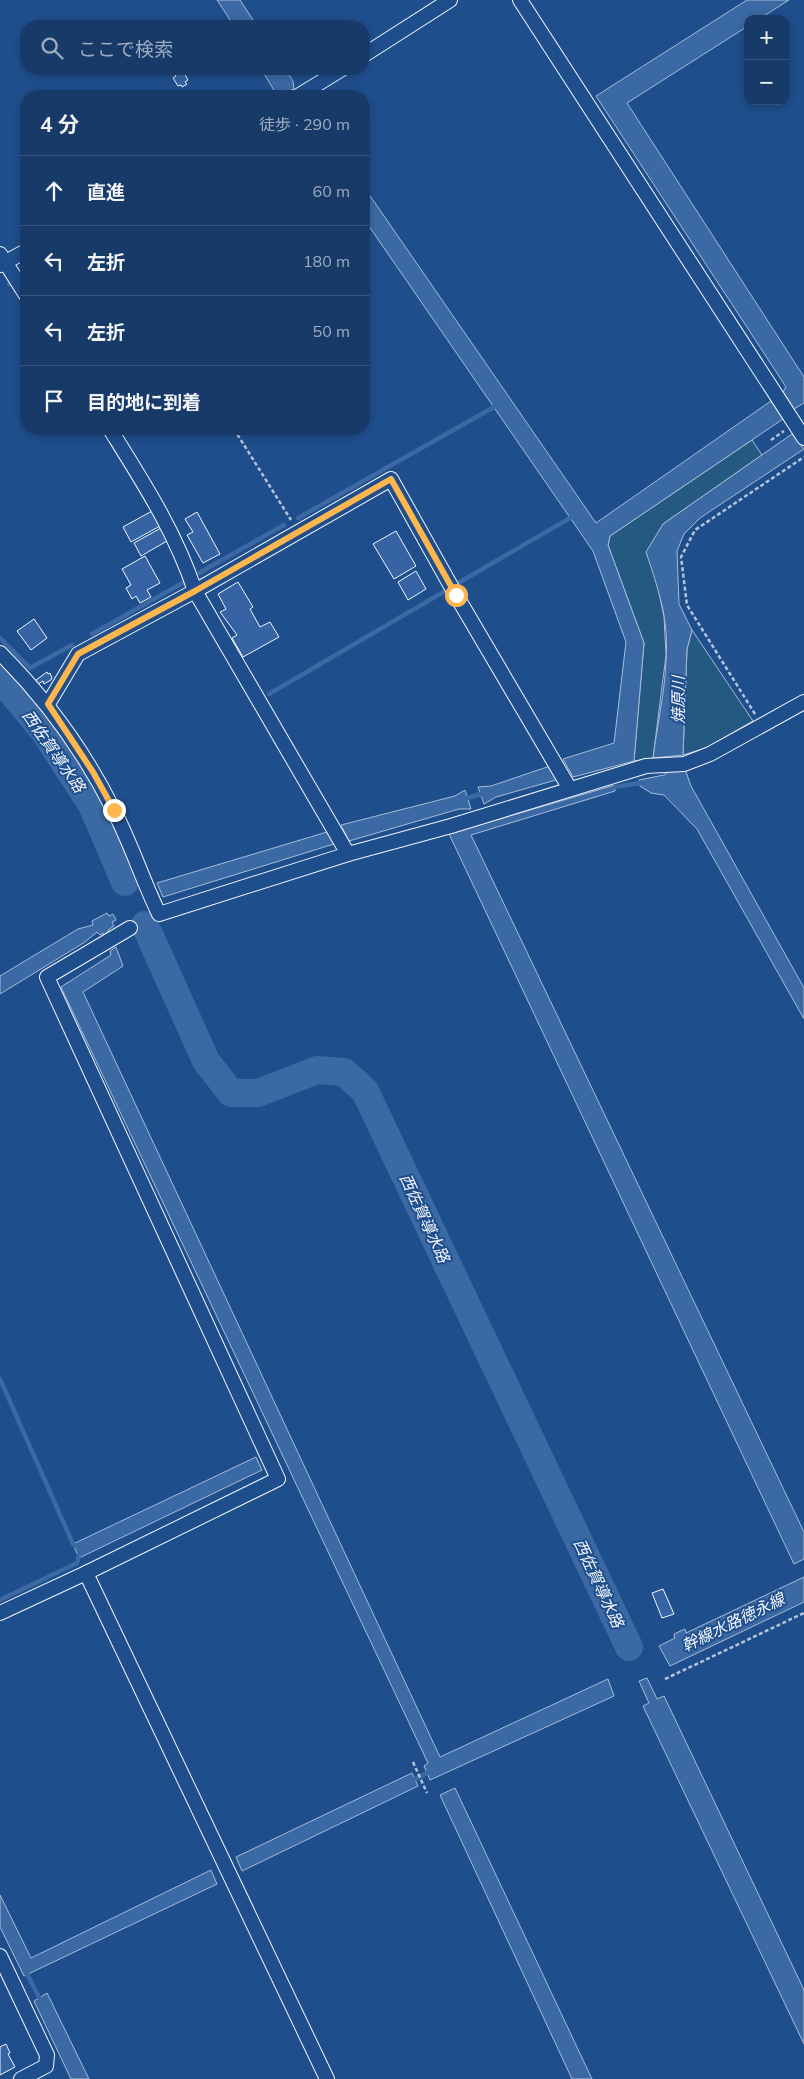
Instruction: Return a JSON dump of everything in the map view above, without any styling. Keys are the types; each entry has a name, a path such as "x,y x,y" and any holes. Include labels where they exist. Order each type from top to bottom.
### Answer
{"street":[{"path":"370,51 450,0"},
{"path":"520,0 804,438"},
{"path":"308,90 332,75"},
{"path":"11,272 20,259"},
{"path":"114,435 160,509 188,570 195,591 341,843"},
{"path":"48,704 78,654 195,591 391,479 456,595 570,789"},
{"path":"0,653 48,704 93,772 114,810 158,914 341,843 570,789 646,766 678,765 710,754 804,702"},
{"path":"0,1613 278,1479 47,978 130,928"},
{"path":"86,1573 328,2079"},
{"path":"0,1956 47,2055 46,2066 21,2079"}],"path":[{"path":"238,435 298,532"},
{"path":"763,726 687,605 681,557 695,530 804,457"},
{"path":"665,1679 804,1612"},
{"path":"413,1762 427,1793"}],"shaded area":[{"path":"752,440 762,455 663,524 658,588 664,617 666,655 653,758 634,761 644,643 608,545 610,536"},
{"path":"692,630 753,721 706,748 683,755 687,649"}],"water":[{"path":"217,0 240,0 253,20 230,20"},
{"path":"747,0 789,0 765,15 744,15 744,29 627,103 804,377 804,403 794,409 783,392 786,387 596,96"},
{"path":"265,75 289,75 293,81 294,89 274,90"},
{"path":"370,196 596,523 771,401 783,419 610,536 608,545 644,643 634,761 573,777 563,759 614,743 626,642 593,551 370,228"},
{"name":"焼原川","path":"792,434 804,449 700,518 684,534 677,551 679,604 692,630 687,649 683,755 653,758 666,669 666,633 664,615 646,552 663,524"},
{"path":"550,766 556,780 496,797 484,804 478,787 491,786"},
{"path":"685,769 691,786 804,988 804,1019 697,829 664,795 651,793 640,786 639,780 664,775 669,771"},
{"path":"615,785 615,791 471,835 804,1532 804,1559 794,1564 449,834"},
{"path":"465,790 471,809 459,809 349,841 341,825 455,796"},
{"path":"327,832 334,844 163,897 157,883"},
{"path":"107,913 109,916 113,914 116,920 112,922 114,926 108,930 111,935 106,938 103,933 100,935 97,932 85,942 0,994 0,976 78,929 93,925 92,921"},
{"path":"116,947 123,966 83,992 440,1757 608,1679 614,1696 430,1780 424,1766 428,1763 61,987 111,955 110,951"},
{"path":"256,1457 262,1470 79,1558 73,1544"},
{"name":"幹線水路徳永線","path":"804,1577 804,1602 670,1666 659,1646 675,1638 674,1634 685,1629 686,1633"},
{"path":"647,1678 657,1699 664,1696 804,1990 804,2044 643,1706 649,1703 639,1681"},
{"path":"412,1773 418,1786 242,1871 236,1857"},
{"path":"455,1788 592,2079 572,2079 440,1795"},
{"path":"211,1870 217,1884 24,1976 0,1927 0,1895 31,1958"},
{"path":"47,1993 89,2079 71,2079 34,2001"}],"building":[{"path":"185,75 188,80 185,82 187,84 182,87 181,85 178,86 173,78"},
{"path":"152,511 160,526 131,542 123,527"},
{"path":"197,512 220,554 203,563 187,535 193,532 185,519"},
{"path":"161,528 167,541 141,556 134,543"},
{"path":"396,531 416,566 394,579 373,544"},
{"path":"145,556 160,583 147,590 151,597 140,603 136,596 132,599 126,588 131,585 122,569"},
{"path":"416,571 426,589 408,600 398,582"},
{"path":"238,582 253,607 250,609 260,627 270,622 279,637 243,657 232,638 237,635 220,612 226,609 218,594"},
{"path":"34,619 47,638 31,650 17,631"},
{"path":"47,672 48,674 50,673 51,680 44,684 43,681 38,684 36,680"},
{"path":"663,1589 674,1614 662,1618 652,1593"},
{"path":"6,2044 10,2053 8,2054 15,2067 0,2075 0,2047"}],"waterway":[{"path":"9,284 20,278"},
{"path":"298,518 494,407"},
{"path":"460,582 570,518"},
{"path":"199,573 284,525"},
{"path":"92,634 186,581"},
{"path":"269,694 445,591"},
{"path":"0,638 30,668 72,645"},
{"name":"西佐賀導水路","path":"0,678 44,731 92,805 125,882"},
{"path":"615,787 640,783"},
{"path":"463,799 485,793"},
{"name":"西佐賀導水路","path":"145,925 206,1061 231,1093 258,1093 317,1070 344,1072 365,1091 629,1647"},
{"path":"0,1379 73,1544 78,1547"},
{"path":"0,1600 77,1563 80,1552"},
{"path":"411,1781 431,1771"},
{"path":"25,1970 42,2003"}],"route":[{"path":"114,810 93,772 48,704 78,654 195,591 391,479 456,595"}]}
